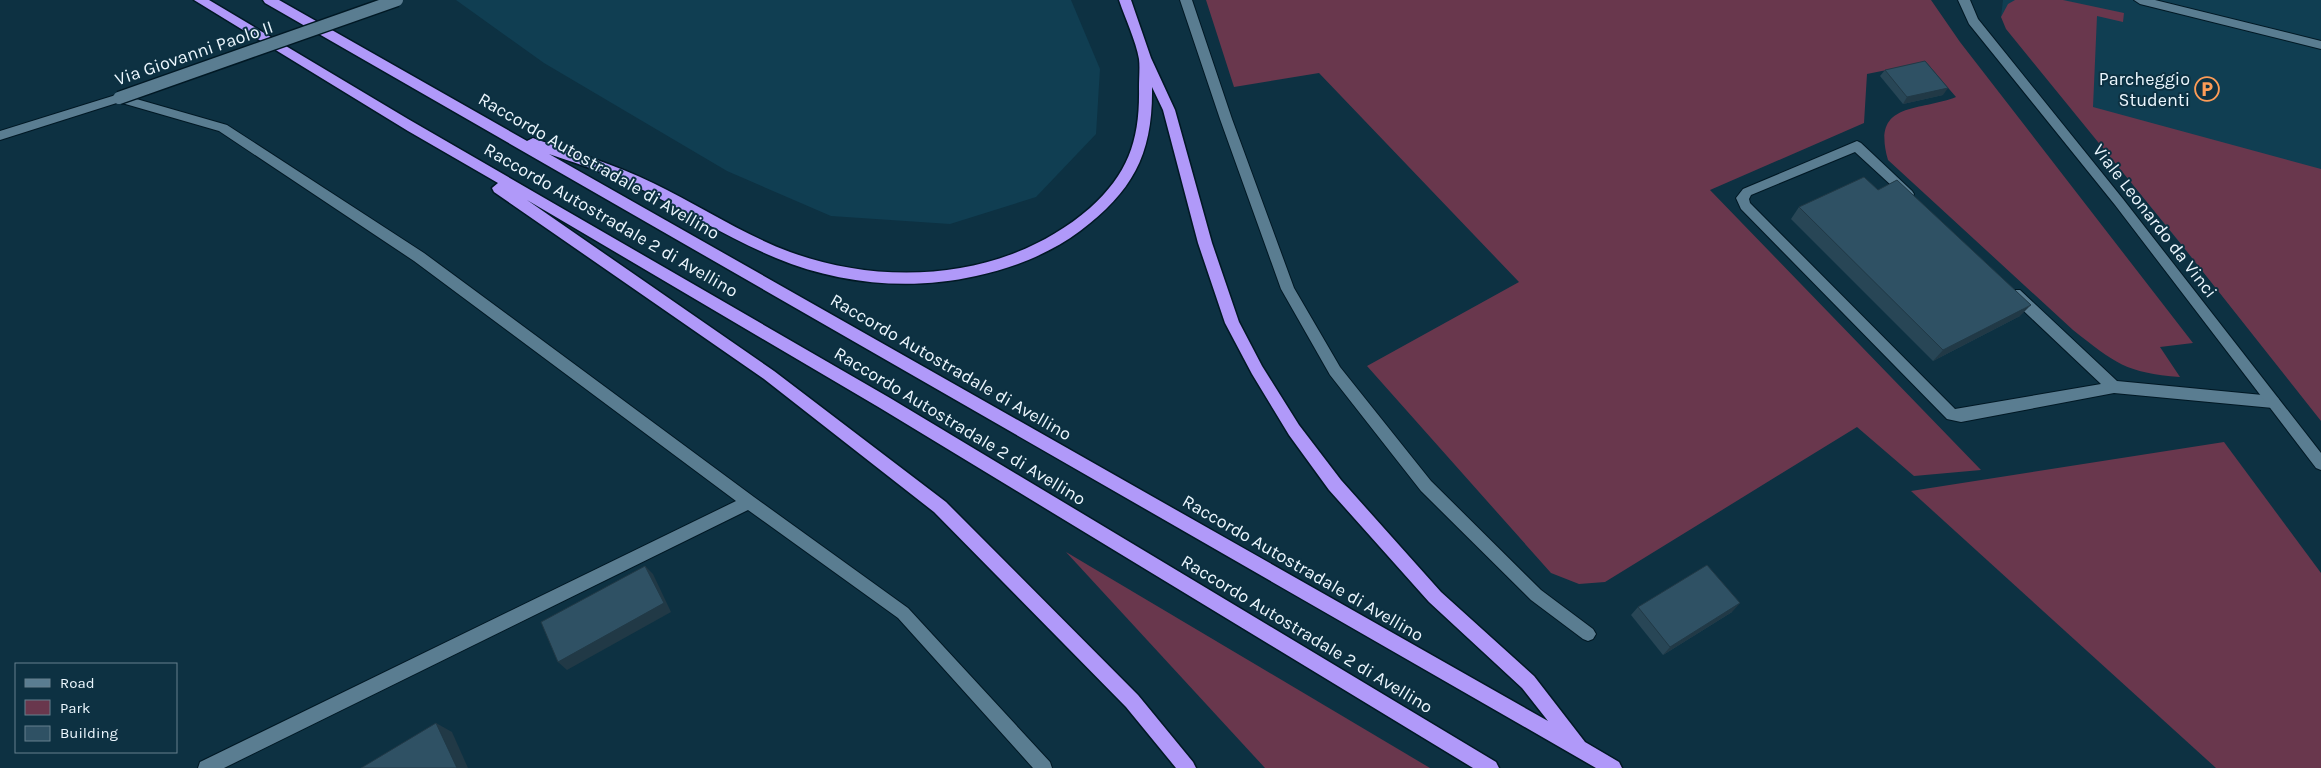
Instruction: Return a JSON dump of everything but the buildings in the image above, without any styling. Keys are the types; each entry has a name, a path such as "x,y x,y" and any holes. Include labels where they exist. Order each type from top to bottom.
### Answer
{"highway":[{"name":"Raccordo Autostradale 2 di Avellino","path":"200,0 885,403 1490,768"},
{"name":"Raccordo Autostradale di Avellino","path":"269,0 1613,768"},
{"path":"1125,0 1145,58 1169,110 1205,243 1232,323 1257,370 1294,430 1335,485 1435,597 1528,682 1583,751"},
{"path":"494,128 647,186 719,225 784,256 846,272 890,277 923,278 960,274 1000,264 1049,244 1083,223 1110,197 1129,171 1140,145 1144,113 1145,58"},
{"path":"404,121 768,375 940,507 1132,701 1187,768"}],"street":[{"name":"Via Giovanni Paolo II","path":"0,136 119,98 397,0"},
{"path":"1186,0 1226,119 1288,289 1335,371 1426,486 1536,595 1588,634"},
{"name":"Viale Leonardo da Vinci","path":"1964,0 1972,21 2119,202 2321,464"},
{"path":"2140,0 2321,45"},
{"path":"119,98 223,128 419,257 749,502 903,613 1044,768"},
{"path":"1914,200 1857,146 1747,192 1742,198 1745,206 1952,415 1961,416 2114,387 2274,402"},
{"path":"2007,287 2114,387"},
{"path":"206,768 749,502"}],"shaded area":[{"path":"456,0 1071,0 1100,69 1096,134 1036,197 950,224 831,216 727,171 544,63"},
{"path":"2003,0 2321,0 2321,419 2001,17"}],"green space":[{"path":"1206,0 1931,0 1960,42 2193,343 2160,347 2180,377 2146,373 2133,369 2100,351 2073,330 1888,160 1884,141 1886,127 1892,118 1901,112 1913,108 1956,97 1926,62 1867,74 1864,123 1710,190 1981,470 1914,476 1857,427 1605,582 1579,584 1551,573 1367,366 1519,282 1319,73 1234,87"},
{"path":"2015,0 2063,0 2124,13 2123,22 2097,16 2093,107 2321,169 2321,421 2177,239 2006,29 2001,17 2008,4"},
{"path":"2224,442 2321,573 2321,768 2216,768 1911,491"},
{"path":"1066,552 1430,768 1265,768"}],"place":[{"name":"Parcheggio Studenti","path":"2207,89"}]}
